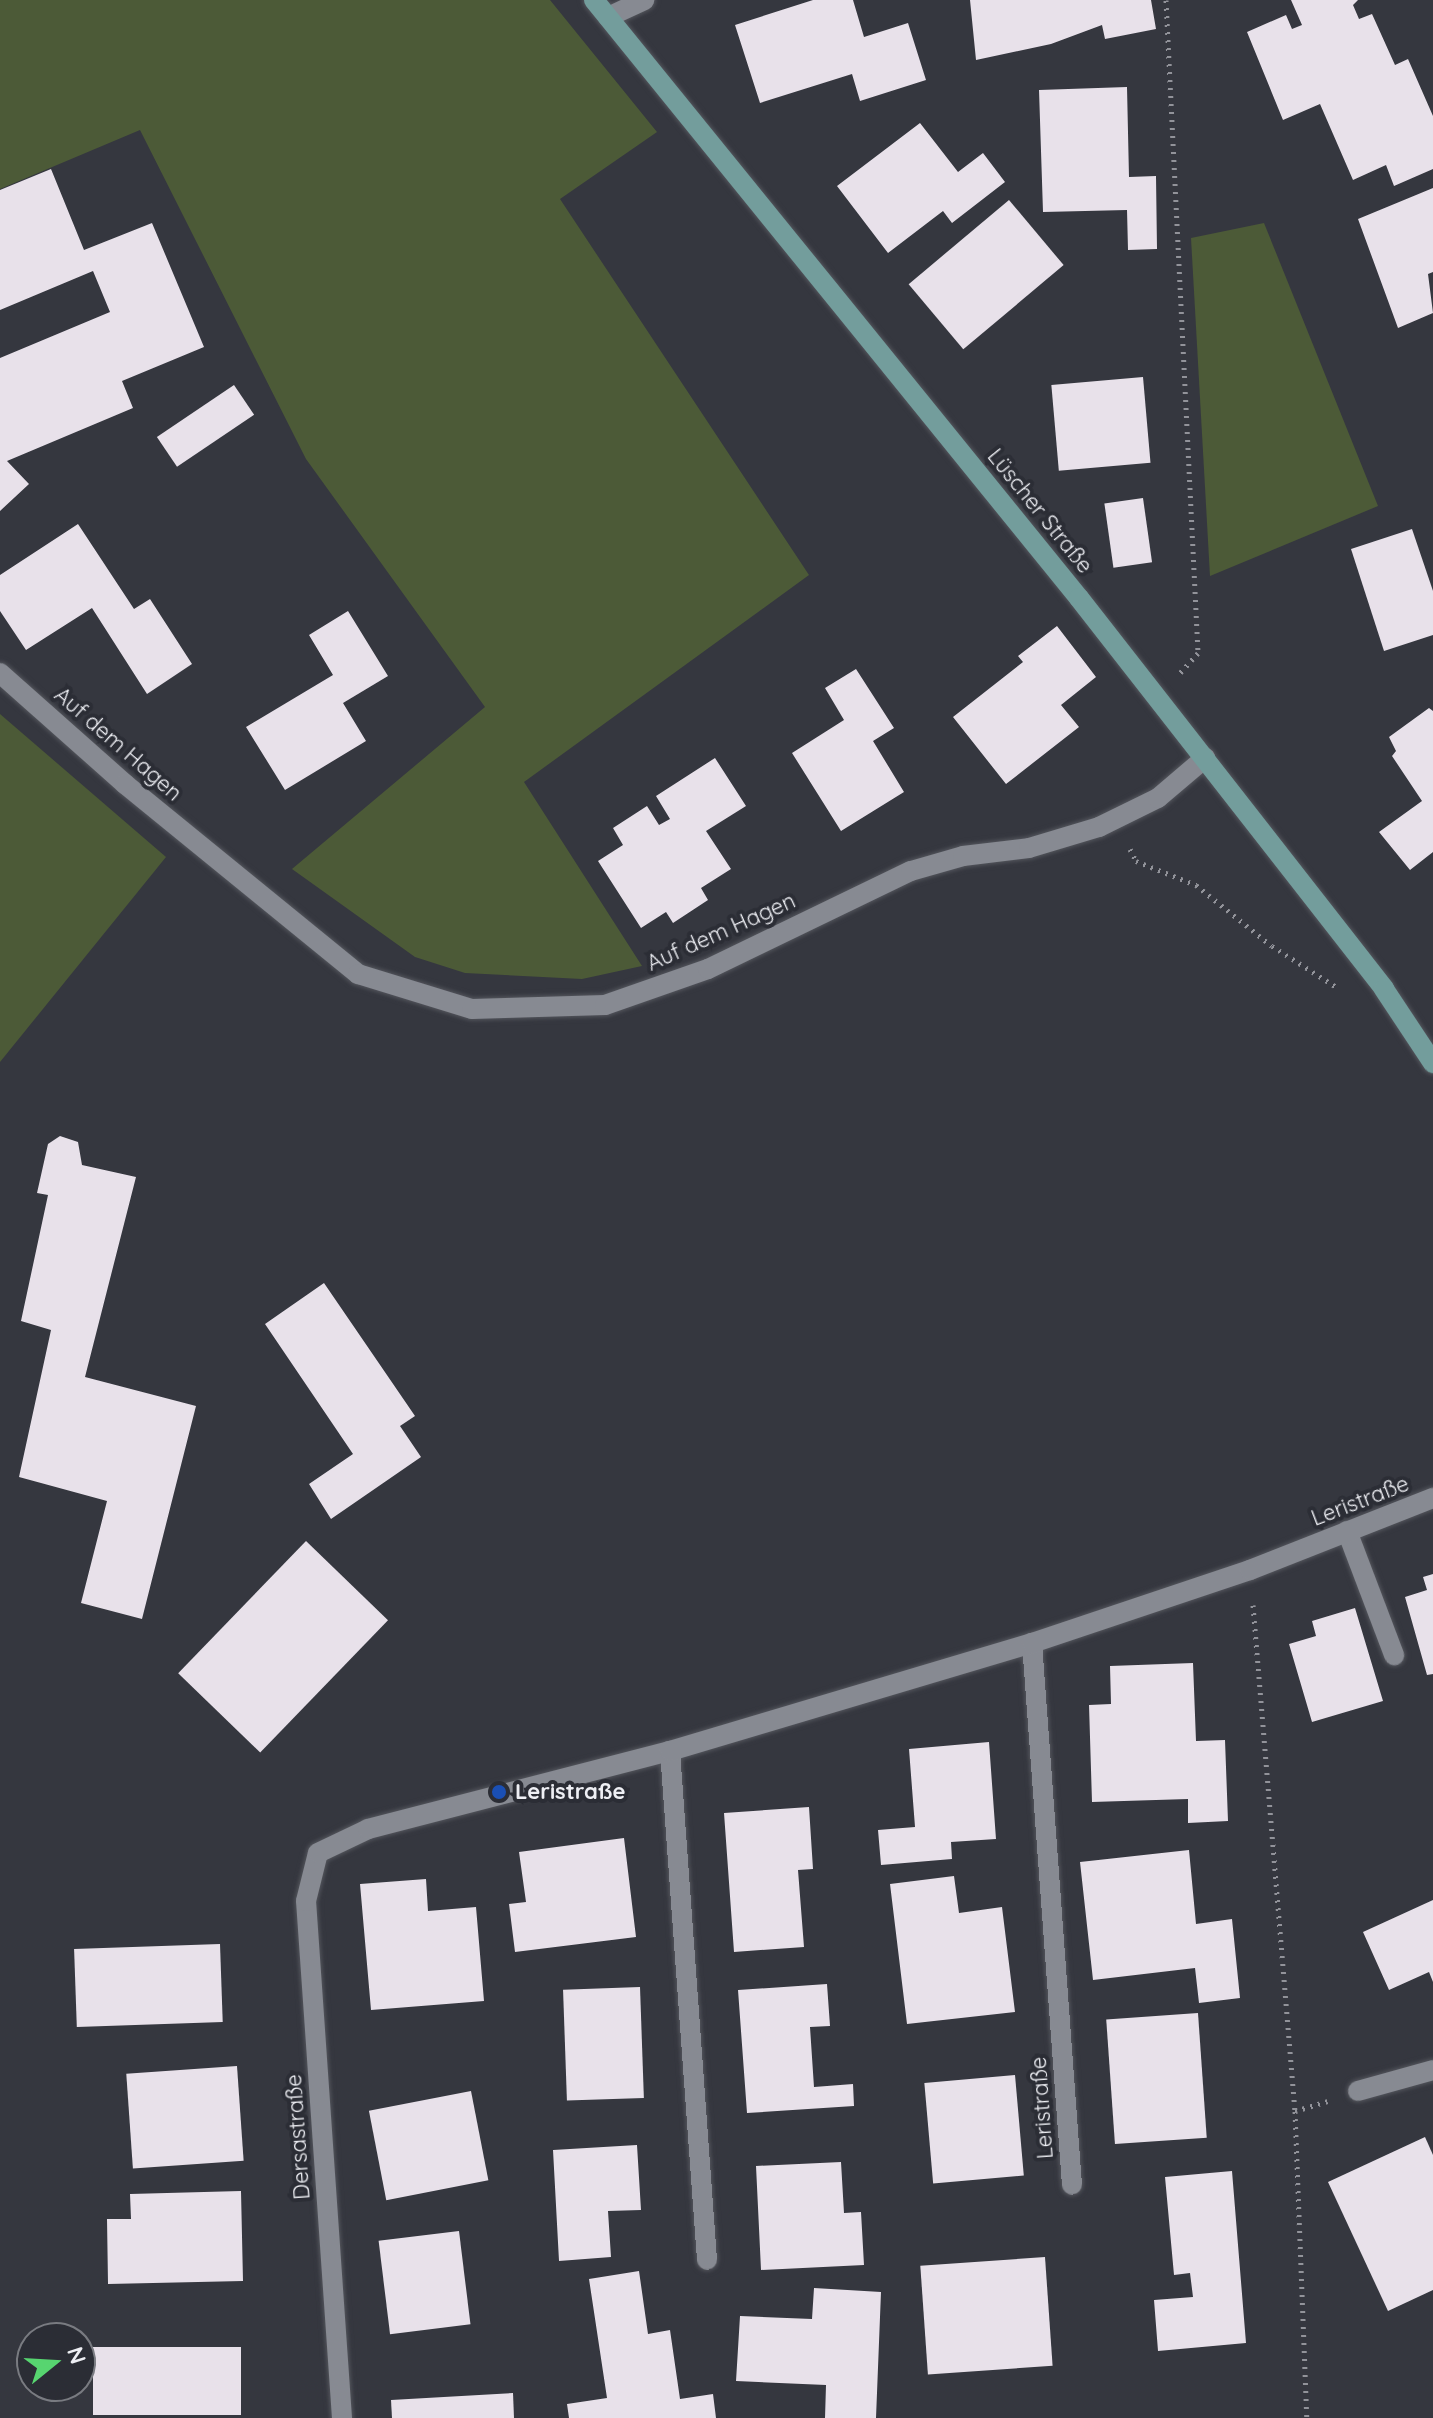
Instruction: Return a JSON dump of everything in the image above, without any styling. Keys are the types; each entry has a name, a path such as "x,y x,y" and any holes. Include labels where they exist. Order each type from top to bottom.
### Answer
{"street":[{"name":"Lüscher Straße","path":"594,0 1158,698 1384,989 1433,1063"},
{"path":"608,17 644,0"},
{"name":"Auf dem Hagen","path":"0,673 125,784 358,974 472,1009 605,1005 708,969 911,871 963,856 1029,848 1116,819 1158,798 1205,758"},
{"name":"Leristraße","path":"318,1853 368,1829 670,1751 1032,1643 1250,1570 1433,1498"},
{"path":"1347,1531 1394,1655"},
{"name":"Leristraße","path":"1032,1643 1072,2185"},
{"path":"670,1751 707,2260"},
{"name":"Dersastraße","path":"318,1853 306,1901 342,2418"},
{"path":"1358,2091 1433,2070"}],"path":[{"path":"1158,698 1198,653 1166,0"},
{"path":"1116,819 1136,861 1196,885 1272,946 1336,988 1384,989"},
{"path":"1250,1570 1295,2111 1307,2418"},
{"path":"1295,2111 1358,2091"}],"green space":[{"path":"0,0 550,0 657,132 560,199 809,575 524,782 642,966 582,979 465,973 415,957 292,869 485,707 306,459 140,130 0,189"},
{"path":"1264,223 1378,506 1210,576 1191,238"},
{"path":"0,714 166,857 0,1062"}],"building":[{"path":"813,0 853,0 864,37 908,23 926,80 860,101 852,74 760,103 735,25"},
{"path":"970,0 1151,0 1156,29 1105,39 1102,25 1051,44 976,60"},
{"path":"1291,0 1358,0 1353,5 1359,19 1372,14 1395,65 1408,59 1433,116 1433,169 1394,186 1386,165 1353,180 1320,104 1283,120 1247,32 1286,15 1292,29 1302,25"},
{"path":"1127,87 1129,177 1156,176 1157,249 1128,250 1127,210 1043,212 1039,90"},
{"path":"920,123 958,172 983,153 1005,182 952,223 943,211 888,253 837,186"},
{"path":"51,169 84,250 152,223 204,347 122,381 133,408 7,461 29,484 0,511 0,358 110,312 93,271 0,310 0,190"},
{"path":"1433,188 1433,272 1428,274 1433,313 1398,328 1358,219"},
{"path":"1009,200 1064,265 963,349 909,284"},
{"path":"1143,377 1150,463 1059,471 1051,385"},
{"path":"234,385 254,415 177,467 157,437"},
{"path":"1143,498 1152,562 1113,568 1104,503"},
{"path":"78,524 134,609 150,599 192,664 147,694 92,608 26,650 0,611 0,575"},
{"path":"1412,529 1433,591 1433,635 1384,651 1351,549"},
{"path":"348,611 388,676 343,703 366,741 285,790 246,727 333,675 309,635"},
{"path":"1057,626 1096,677 1061,705 1079,727 1006,784 953,717 1023,662 1018,656"},
{"path":"856,669 894,728 873,741 904,792 841,831 792,753 844,720 825,688"},
{"path":"1429,708 1433,711 1433,852 1410,870 1379,832 1422,801 1392,756 1396,751 1389,737"},
{"path":"715,758 746,806 706,831 731,869 701,888 708,900 673,923 666,912 641,928 598,861 623,845 613,828 647,806 659,825 670,819 656,796"},
{"path":"60,1136 78,1142 82,1165 136,1177 85,1377 196,1406 142,1619 81,1603 107,1501 19,1477 51,1330 21,1321 48,1195 37,1193 48,1144"},
{"path":"324,1283 415,1416 400,1426 421,1457 331,1519 309,1484 353,1454 265,1324"},
{"path":"306,1541 388,1620 260,1753 178,1673"},
{"path":"1433,1574 1433,1674 1427,1675 1405,1597 1427,1590 1423,1577"},
{"path":"1355,1608 1383,1701 1312,1722 1289,1644 1316,1636 1312,1621"},
{"path":"1193,1663 1196,1741 1225,1740 1228,1821 1188,1823 1188,1799 1092,1802 1089,1705 1111,1704 1110,1666"},
{"path":"989,1742 996,1839 951,1842 952,1859 881,1865 878,1830 915,1827 909,1749"},
{"path":"809,1807 813,1869 798,1870 804,1947 734,1952 724,1813"},
{"path":"624,1838 636,1937 515,1952 509,1904 526,1902 519,1852"},
{"path":"1189,1850 1196,1924 1232,1919 1240,1998 1199,2003 1195,1968 1093,1980 1080,1862"},
{"path":"954,1876 959,1913 1002,1907 1015,2012 907,2024 890,1884"},
{"path":"426,1879 428,1911 476,1907 484,2001 371,2010 360,1884"},
{"path":"1433,1900 1433,1982 1429,1972 1389,1990 1363,1932"},
{"path":"220,1944 223,2022 77,2027 74,1949"},
{"path":"827,1984 830,2026 810,2027 814,2087 853,2084 854,2106 747,2113 738,1990"},
{"path":"640,1987 644,2098 567,2101 563,1990"},
{"path":"1198,2013 1207,2138 1115,2144 1106,2019"},
{"path":"237,2066 244,2161 133,2169 126,2074"},
{"path":"1015,2075 1024,2176 933,2184 924,2083"},
{"path":"471,2091 488,2180 386,2200 369,2111"},
{"path":"1425,2137 1433,2155 1433,2290 1388,2311 1328,2182"},
{"path":"637,2145 641,2210 608,2211 611,2257 559,2261 553,2150"},
{"path":"841,2162 844,2213 861,2212 864,2265 761,2270 756,2166"},
{"path":"1232,2171 1246,2343 1158,2351 1154,2300 1193,2297 1190,2273 1174,2275 1165,2177"},
{"path":"241,2191 243,2281 108,2284 107,2219 131,2219 130,2194"},
{"path":"459,2231 470,2324 390,2334 379,2241"},
{"path":"1045,2257 1053,2366 928,2374 920,2266"},
{"path":"639,2271 648,2334 670,2330 680,2399 713,2394 716,2418 569,2418 567,2404 607,2398 589,2279"},
{"path":"814,2288 881,2292 876,2418 825,2418 826,2385 736,2381 740,2316 812,2319"},
{"path":"96,2347 241,2347 241,2415 93,2415 93,2402 96,2402"},
{"path":"513,2393 514,2418 392,2418 391,2400"}],"place":[{"name":"Leristraße","path":"499,1792"}]}
